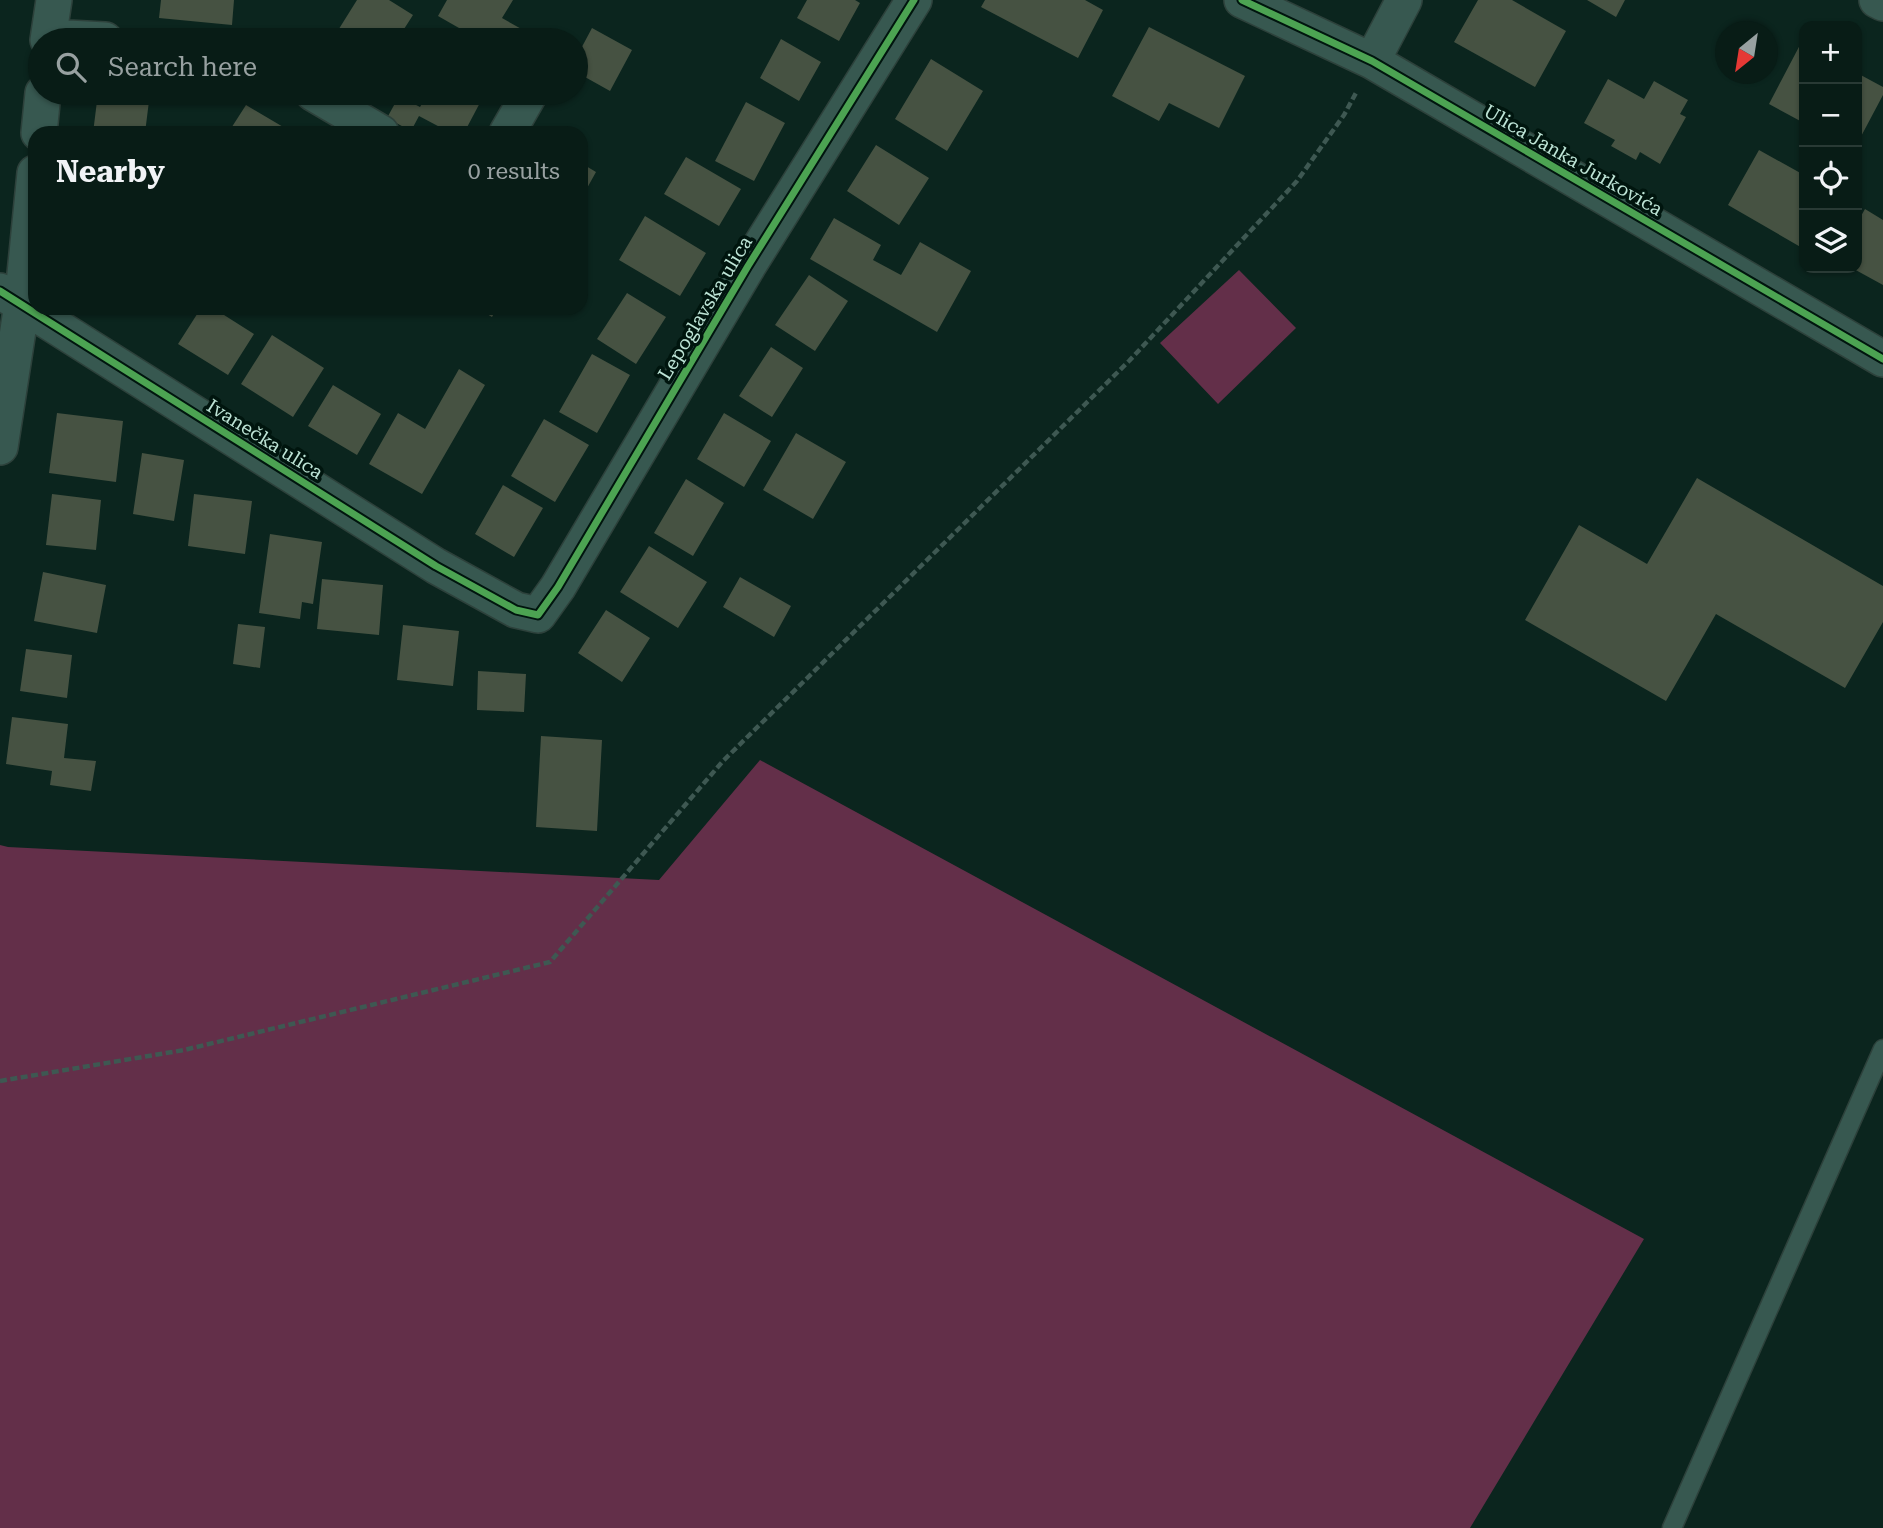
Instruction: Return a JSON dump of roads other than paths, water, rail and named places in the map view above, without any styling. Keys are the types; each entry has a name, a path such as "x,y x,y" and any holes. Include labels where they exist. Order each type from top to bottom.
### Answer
{"street":[{"path":"50,28 54,0"},
{"name":"Lepoglavska ulica","path":"516,610 538,615 558,587 741,277 914,0"},
{"name":"Ulica Janka Jurkovića","path":"1241,0 1373,61 1883,359"},
{"path":"1373,61 1404,0"},
{"path":"1877,0 1883,3"},
{"path":"40,126 42,105"},
{"path":"333,105 369,126"},
{"path":"510,126 523,105"},
{"path":"0,447 11,297 28,209"},
{"name":"Ivanečka ulica","path":"11,297 28,308"},
{"name":"Ivanečka ulica","path":"39,315 436,566 516,610"}],"lane":[{"path":"1672,1528 1883,1049"}]}
